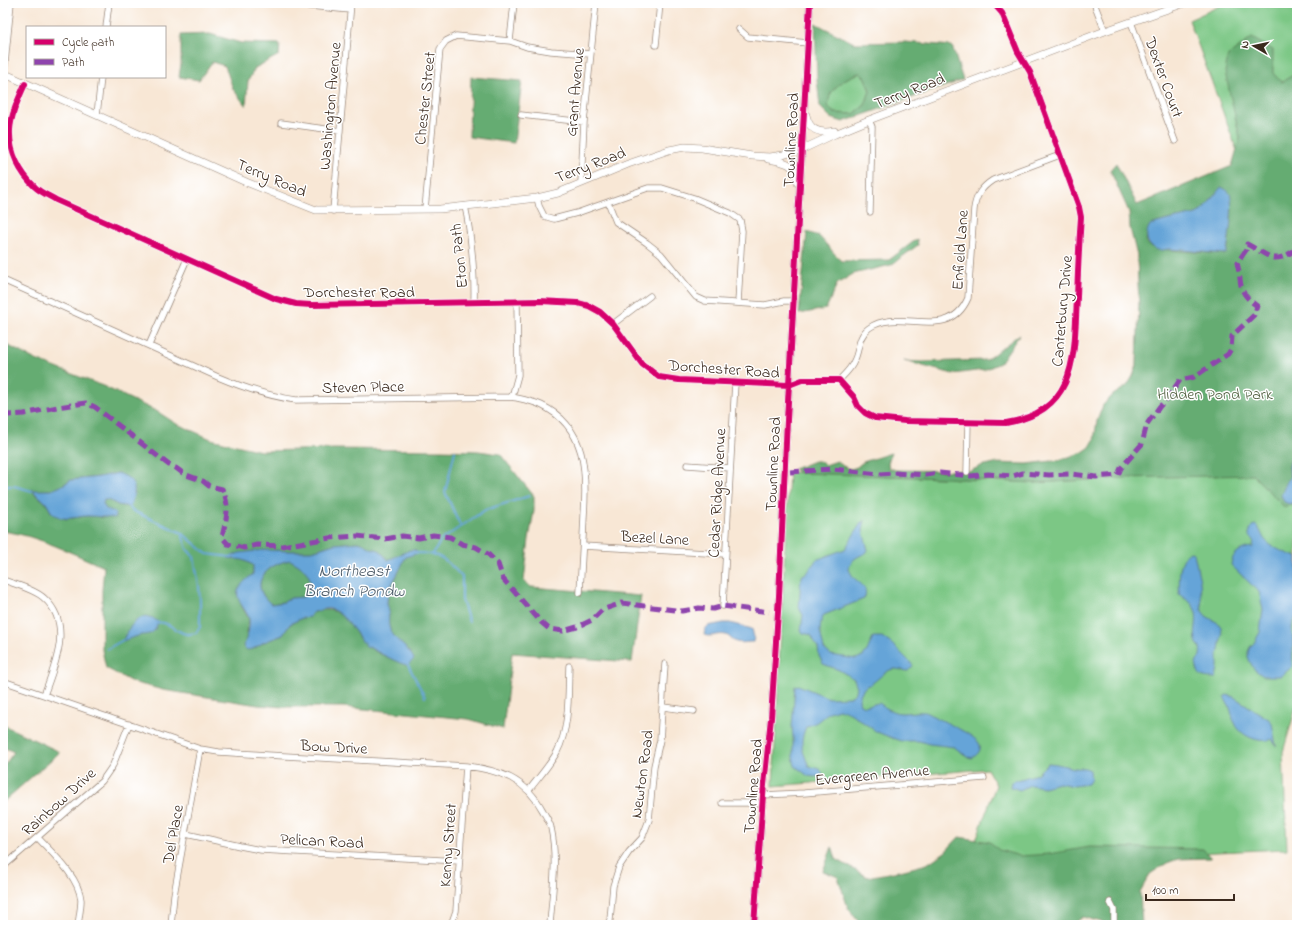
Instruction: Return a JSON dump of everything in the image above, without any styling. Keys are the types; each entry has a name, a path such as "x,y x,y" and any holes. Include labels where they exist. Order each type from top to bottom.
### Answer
{"street":[{"path":"3,73 11,3"},
{"path":"106,26 109,3"},
{"path":"280,3 350,10"},
{"name":"Washington Avenue","path":"333,211 351,3"},
{"path":"510,41 514,3"},
{"name":"Grant Avenue","path":"581,183 584,122 596,3"},
{"path":"656,45 660,3"},
{"name":"Townline Road","path":"754,925 779,596 810,3"},
{"name":"Canterbury Drive","path":"839,380 854,397 858,406 865,413 875,418 906,421 1006,423 1020,421 1032,416 1051,403 1065,385 1070,373 1075,337 1081,217 1079,207 1030,72 1018,52 1002,13 993,3"},
{"path":"1094,3 1105,31"},
{"name":"Terry Road","path":"3,73 285,198 316,210 425,209 537,198 558,193 649,157 669,150 685,147 702,148 752,156 770,157 783,155 803,149 869,120 1105,31 1185,3"},
{"name":"Dexter Court","path":"1131,22 1175,141"},
{"path":"739,29 748,37 808,43"},
{"name":"Chester Street","path":"425,209 440,49 446,41 456,36 510,41 528,47 551,51 590,54"},
{"path":"98,115 101,78"},
{"name":"Dorchester Road","path":"25,84 16,104 10,130 13,155 23,174 36,188 56,200 276,299 296,304 474,302 578,303 589,306 600,312 613,324 642,364 659,377 679,380 789,385"},
{"path":"805,108 808,122 817,131 828,132 851,127"},
{"path":"521,115 584,122"},
{"path":"869,120 872,127 870,212"},
{"path":"281,123 340,131"},
{"name":"Enfield Lane","path":"839,380 850,369 855,360 861,337 868,329 877,324 886,321 944,321 958,314 964,307 968,298 974,209 980,192 985,185 993,180 1060,155"},
{"path":"752,156 785,162 794,169 797,175 800,209"},
{"path":"537,198 544,216 554,219 577,213 648,188 662,188 694,198 730,212 740,220 742,231 738,304"},
{"path":"608,202 616,222 661,254 696,297 705,301 738,304 765,305 784,301 794,302"},
{"name":"Eton Path","path":"465,206 472,258 475,291 474,302"},
{"path":"149,345 187,259"},
{"name":"Steven Place","path":"3,280 218,377 249,390 275,397 296,400 512,397 541,405 553,412 568,427 581,448 585,474 580,593"},
{"path":"613,324 650,296"},
{"path":"512,397 518,375 517,302"},
{"path":"789,385 802,380 839,380"},
{"name":"Cedar Ridge Avenue","path":"723,606 735,382"},
{"path":"967,472 968,422"},
{"path":"687,465 730,468"},
{"name":"Bezel Lane","path":"583,546 725,554"},
{"path":"3,580 44,598 53,609 59,624 60,642 55,667 44,695"},
{"name":"Newton Road","path":"607,925 610,920 613,886 619,867 629,852 642,838 649,820 654,766 660,740 665,664"},
{"path":"529,790 551,762 563,739 569,666"},
{"name":"Bow Drive","path":"3,681 200,749 219,752 466,766 488,769 510,777 529,790 540,805 551,826 554,850 550,925"},
{"path":"663,707 694,711"},
{"name":"Rainbow Drive","path":"3,867 102,782 113,765 129,724"},
{"name":"Del Place","path":"171,925 174,895 200,749"},
{"name":"Kenny Street","path":"451,925 456,911 466,766"},
{"name":"Evergreen Avenue","path":"763,795 984,778"},
{"path":"722,803 762,804"},
{"name":"Pelican Road","path":"186,834 261,850 459,861"},
{"path":"38,838 61,863 76,883 81,900 78,925"},
{"path":"1110,902 1114,910 1114,925"}],"green space":[{"path":"1226,3 1297,3 1297,704 1283,752 1287,849 984,862 976,840 996,785 987,769 773,786 789,472 1034,483 1123,478 1133,376 1137,366 1139,304 1137,256 1243,167 1189,20"},
{"path":"815,23 854,43 905,42 952,46 963,80 843,122 831,118 820,107 817,80","holes":["860,73 865,78 870,91 865,105 854,114 834,113 828,106 831,93 837,86 844,80 856,74"]},
{"path":"210,34 241,43 280,44 279,55 255,68 248,81 246,106 233,89 225,66 212,62 199,80 179,77 181,64 181,35"},
{"name":"Hidden Pond Park","path":"1252,38 1273,50 1273,73 1281,82 1297,73 1297,440 1289,466 1289,504 1297,503 1284,507 1253,475 1123,478 1034,483 800,473 794,469 814,461 819,461 825,465 837,461 843,466 851,469 857,467 863,462 891,453 888,463 889,468 896,470 970,471 981,466 994,463 1027,464 1060,460 1083,452 1090,447 1094,440 1097,421 1103,405 1113,395 1127,386 1137,366 1139,304 1137,256 1130,228 1129,212 1110,170 1116,163 1137,205 1232,166 1240,138 1225,72 1228,56","holes":["1215,195 1232,208 1226,254 1186,252 1155,248 1150,246 1146,239 1150,225 1197,214 1203,210"]},
{"path":"860,73 865,78 870,91 865,105 854,114 834,113 828,106 831,93 844,80"},
{"path":"471,77 522,81 514,143 469,137"},
{"path":"807,232 819,236 841,261 889,260 917,239 918,245 891,265 853,274 837,284 826,309 799,314"},
{"path":"1020,334 1000,363 984,370 953,374 904,361 921,362 986,360"},
{"path":"3,343 36,360 103,386 158,412 175,423 211,439 261,451 334,449 440,450 478,451 500,454 534,496 534,511 524,581 531,587 641,596 632,662 512,653 503,729 468,719 343,707 283,707 258,705 163,690 132,682 106,668 102,650 102,590 104,567 42,541 16,533 3,531","holes":["118,473 135,493 130,507 104,500 102,504 106,509 104,518 97,516 86,516 66,519 51,512 46,503 32,491 51,490 71,480","358,542 379,550 388,560 403,553 417,553 406,557 404,560 389,592 387,603 389,612 388,624 391,632 411,653 396,660 386,657 368,647 358,637 343,617 330,610 312,613 310,617 302,618 290,624 283,635 264,642 253,649 243,646 246,641 249,619 241,605 245,581 253,574 253,565 243,560 277,550 312,551 334,544"]},
{"path":"290,560 304,569 307,573 311,586 310,592 303,597 291,598 284,602 271,604 264,597 260,589 262,576 274,566"},
{"path":"3,725 60,752 3,802 3,767 14,752 3,747"},
{"path":"959,837 990,842 999,850 1020,856 1049,854 1090,847 1203,849 1211,858 1178,859 1167,863 1150,874 1140,892 1142,925 1112,925 1083,917 1072,925 861,925 848,908 838,877 823,871 832,847 836,859 867,877 927,864 945,852"}],"water":[{"path":"1221,187 1230,194 1231,199 1231,224 1226,254 1170,249 1160,250 1151,246 1147,240 1147,232 1150,225 1196,214 1203,210"},
{"path":"1297,440 1297,502 1289,504 1284,502 1281,495 1287,481 1290,478 1289,466"},
{"path":"118,473 132,482 134,486 134,495 130,507 104,500 103,504 106,509 115,512 116,518 88,516 67,518 59,517 53,514 44,501 31,490 51,490 71,480"},
{"path":"865,520 863,531 868,550 866,553 857,557 853,561 849,569 854,578 862,584 865,589 866,592 864,599 824,615 821,622 820,631 824,649 831,655 856,659 863,656 867,651 873,637 882,637 893,645 913,666 908,671 897,669 887,671 870,685 866,686 860,697 860,704 864,706 879,703 890,710 899,713 925,712 954,726 975,739 979,743 980,750 972,758 968,757 954,747 929,744 919,741 901,741 877,732 850,713 839,709 829,712 817,722 806,727 802,746 809,766 819,769 823,773 820,776 808,776 795,766 793,757 792,727 795,686 798,685 829,698 849,697 856,692 857,687 854,679 839,670 823,664 819,656 818,648 811,635 803,633 801,630 803,615 799,608 801,576 808,572 816,560 845,549 861,523"},
{"path":"1255,525 1259,528 1264,539 1269,544 1297,557 1297,616 1293,621 1292,629 1292,667 1281,676 1263,676 1254,669 1250,662 1248,652 1260,632 1263,609 1259,592 1231,565 1235,554 1241,550 1253,547 1254,540 1249,536 1249,533 1252,526"},
{"name":"Northeast Branch Pondw","path":"358,542 365,544 371,548 379,550 388,560 410,550 415,550 418,553 406,557 404,560 391,586 387,603 390,630 394,637 414,659 409,664 407,665 400,663 369,647 367,648 346,620 336,611 330,609 323,609 312,613 310,617 302,618 290,624 283,635 264,642 253,649 247,650 243,646 248,633 249,619 238,598 238,590 253,574 253,565 243,560 228,558 239,553 264,550 312,551 334,544","holes":["290,560 307,573 311,586 310,592 303,597 291,598 284,602 271,604 264,597 260,589 262,576 274,566 281,563"]},
{"path":"1190,552 1194,553 1200,581 1202,611 1206,616 1218,623 1221,627 1222,634 1218,654 1216,678 1204,677 1198,671 1196,663 1199,657 1200,647 1197,643 1195,635 1195,610 1188,601 1179,594 1181,565 1183,560"},
{"path":"145,616 153,618 158,622 154,631 149,634 122,641 133,623"},
{"path":"730,623 752,629 754,637 753,642 736,642 727,635 704,635 705,629 708,626"},
{"path":"1227,695 1234,697 1270,720 1272,723 1276,746 1272,739 1256,740 1241,732 1234,721 1230,708 1224,697"},
{"path":"1048,763 1090,770 1091,779 1088,784 1074,786 1059,783 1044,787 1030,785 1020,790 1010,787 1011,782 1037,774"}],"waterway":[{"path":"455,451 445,492 461,527"},
{"path":"3,486 14,486 32,491"},
{"path":"433,554 441,540 485,510 529,496"},
{"path":"128,506 133,511 182,533 207,554 231,557"},
{"path":"156,623 164,623 188,634 196,633 200,627 199,586 194,557 187,549 182,534"},
{"path":"416,553 431,554 442,558 447,561 462,577 462,600 469,622"},
{"path":"107,649 123,640"},
{"path":"407,663 425,697"}],"marked path":[{"path":"790,472 832,469 880,474 894,473 926,475 940,473 971,476 988,474 1013,476 1023,473 1049,475 1071,474 1096,477 1118,475 1121,468 1142,444 1147,424 1180,380 1194,377 1228,354 1231,349 1232,336 1254,315 1257,306 1250,301 1243,292 1237,263 1246,250 1247,244 1273,258 1280,258 1297,248"},
{"path":"3,412 9,415 24,414 86,403 95,407 169,465 184,474 203,481 209,486 222,489 225,495 227,507 222,537 228,544 244,548 257,545 282,546 330,538 357,536 385,539 402,536 419,538 433,535 450,537 462,544 476,547 488,554 498,564 503,579 549,629 563,631 577,627 592,620 602,610 622,603 682,611 699,608 713,609 723,606 769,612"}],"cycle path":[{"path":"754,925 763,795 771,718 779,596 810,3"},
{"path":"25,84 12,118 10,138 16,162 37,189 56,200 276,299 296,304 311,305 540,301 578,303 589,306 600,312 613,324 642,364 659,377 679,380 789,385 802,380 839,380 854,397 858,406 865,413 875,418 905,421 1006,423 1030,417 1047,406 1059,393 1067,377 1075,339 1081,217 1079,207 1030,72 1018,52 1002,13 993,3"}]}
